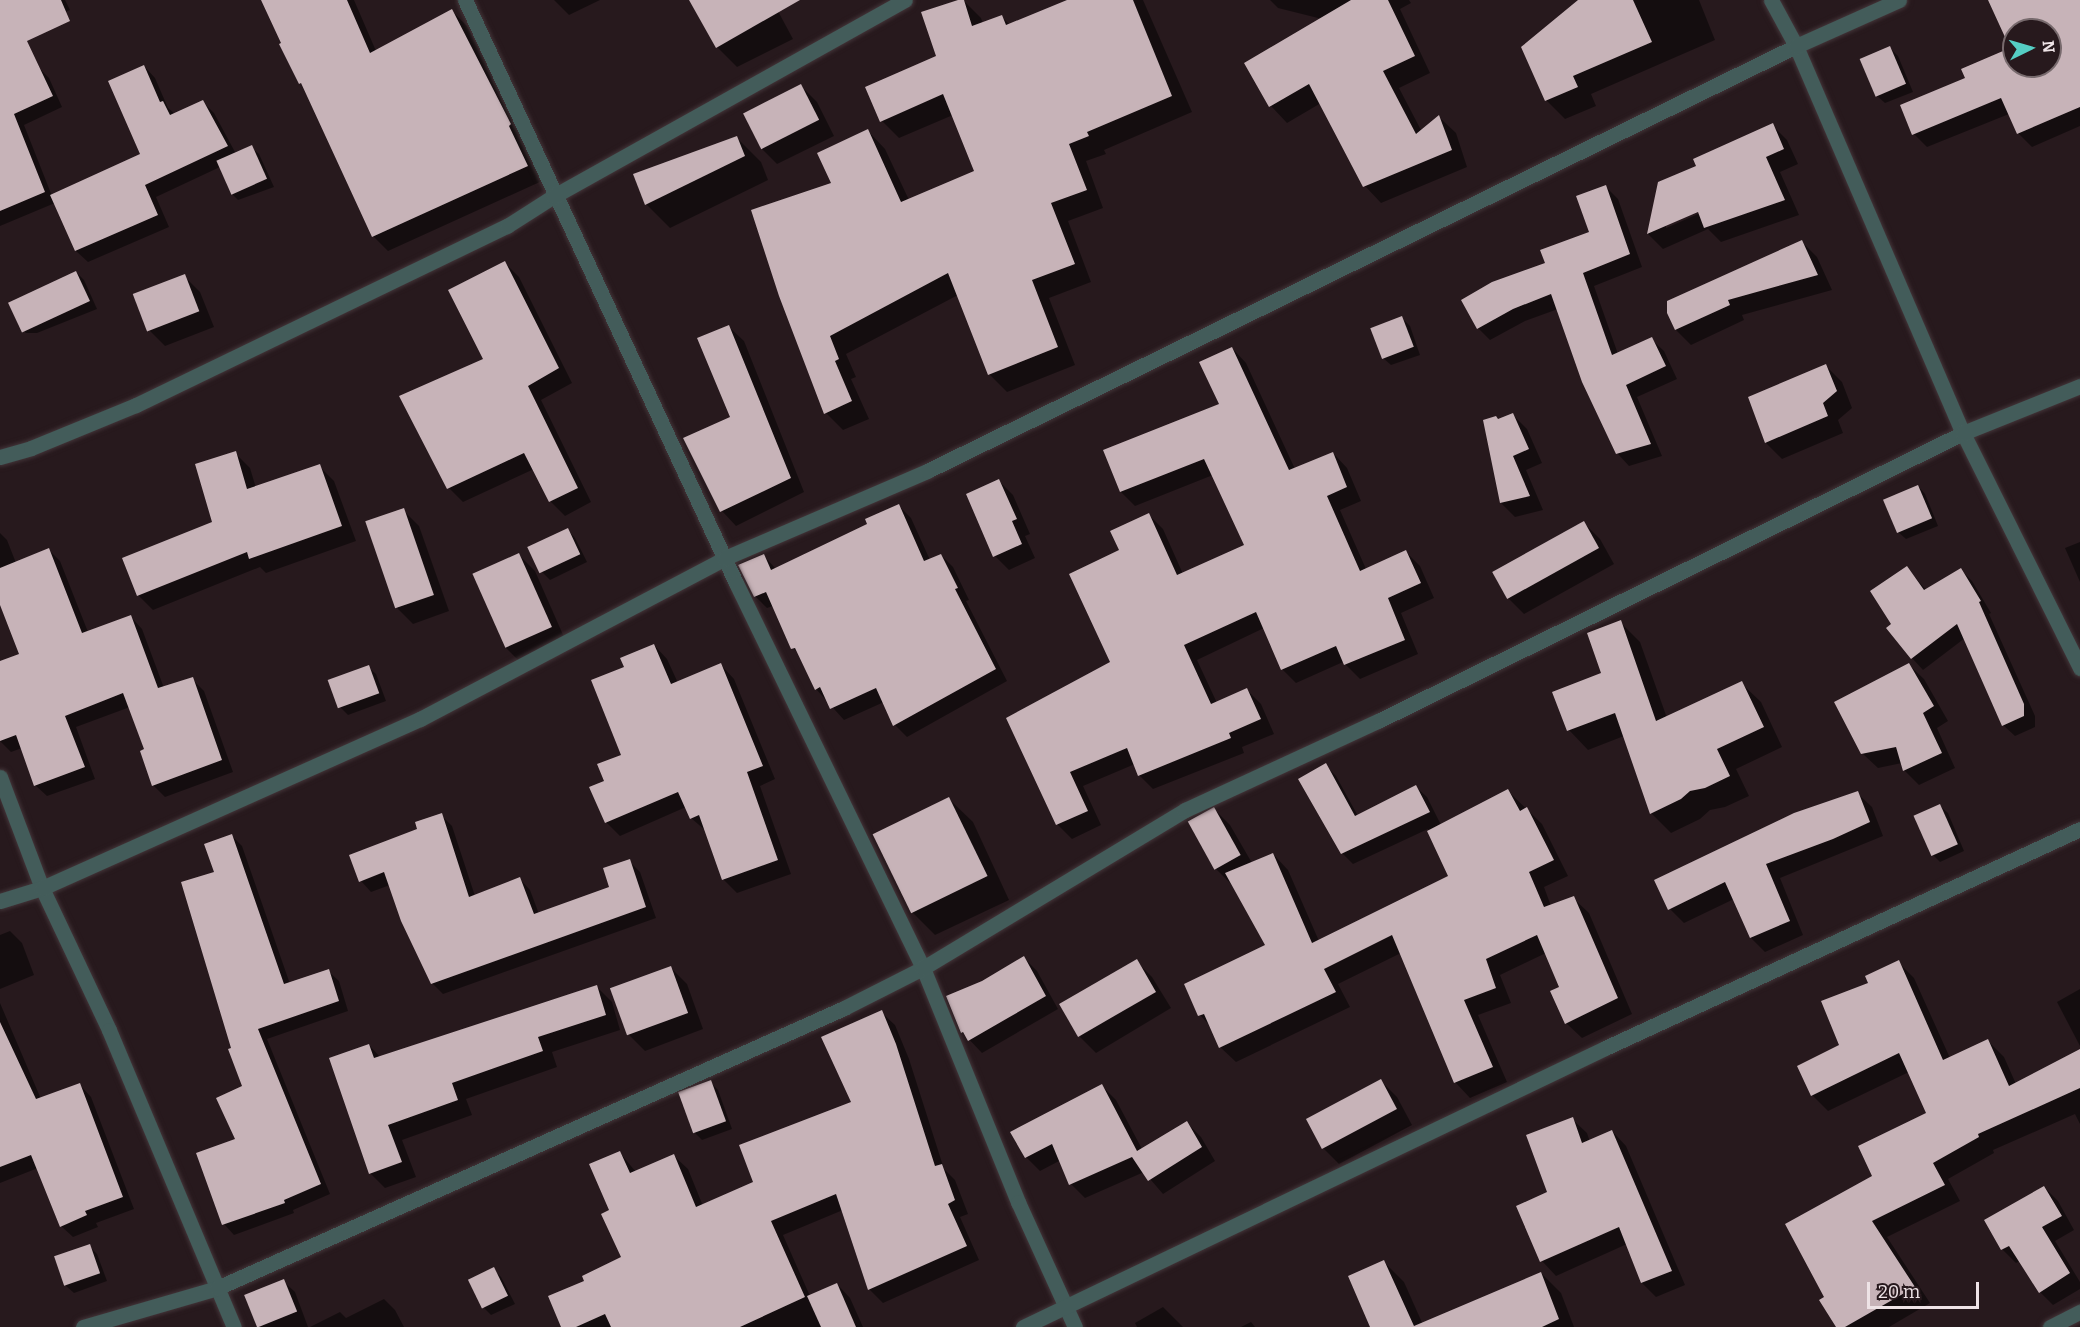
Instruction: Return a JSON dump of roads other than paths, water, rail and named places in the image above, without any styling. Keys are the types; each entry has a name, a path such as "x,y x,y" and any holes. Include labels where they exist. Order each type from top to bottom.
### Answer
{"street":[{"path":"465,0 725,558 923,968 1018,1202 1075,1327"},
{"path":"0,457 31,448 136,405 507,226 554,195 905,0"},
{"path":"1771,0 1796,46 1963,434 2080,668"},
{"path":"0,901 42,888 420,719 725,558 927,471 1796,46 1899,0"},
{"path":"83,1327 217,1288 844,1008 923,968 1185,810 1378,721 1963,434 2080,386"},
{"path":"0,777 42,888 110,1030 234,1327"},
{"path":"1023,1327 1605,1048 2080,829"},
{"path":"2050,1327 2080,1312"}]}
